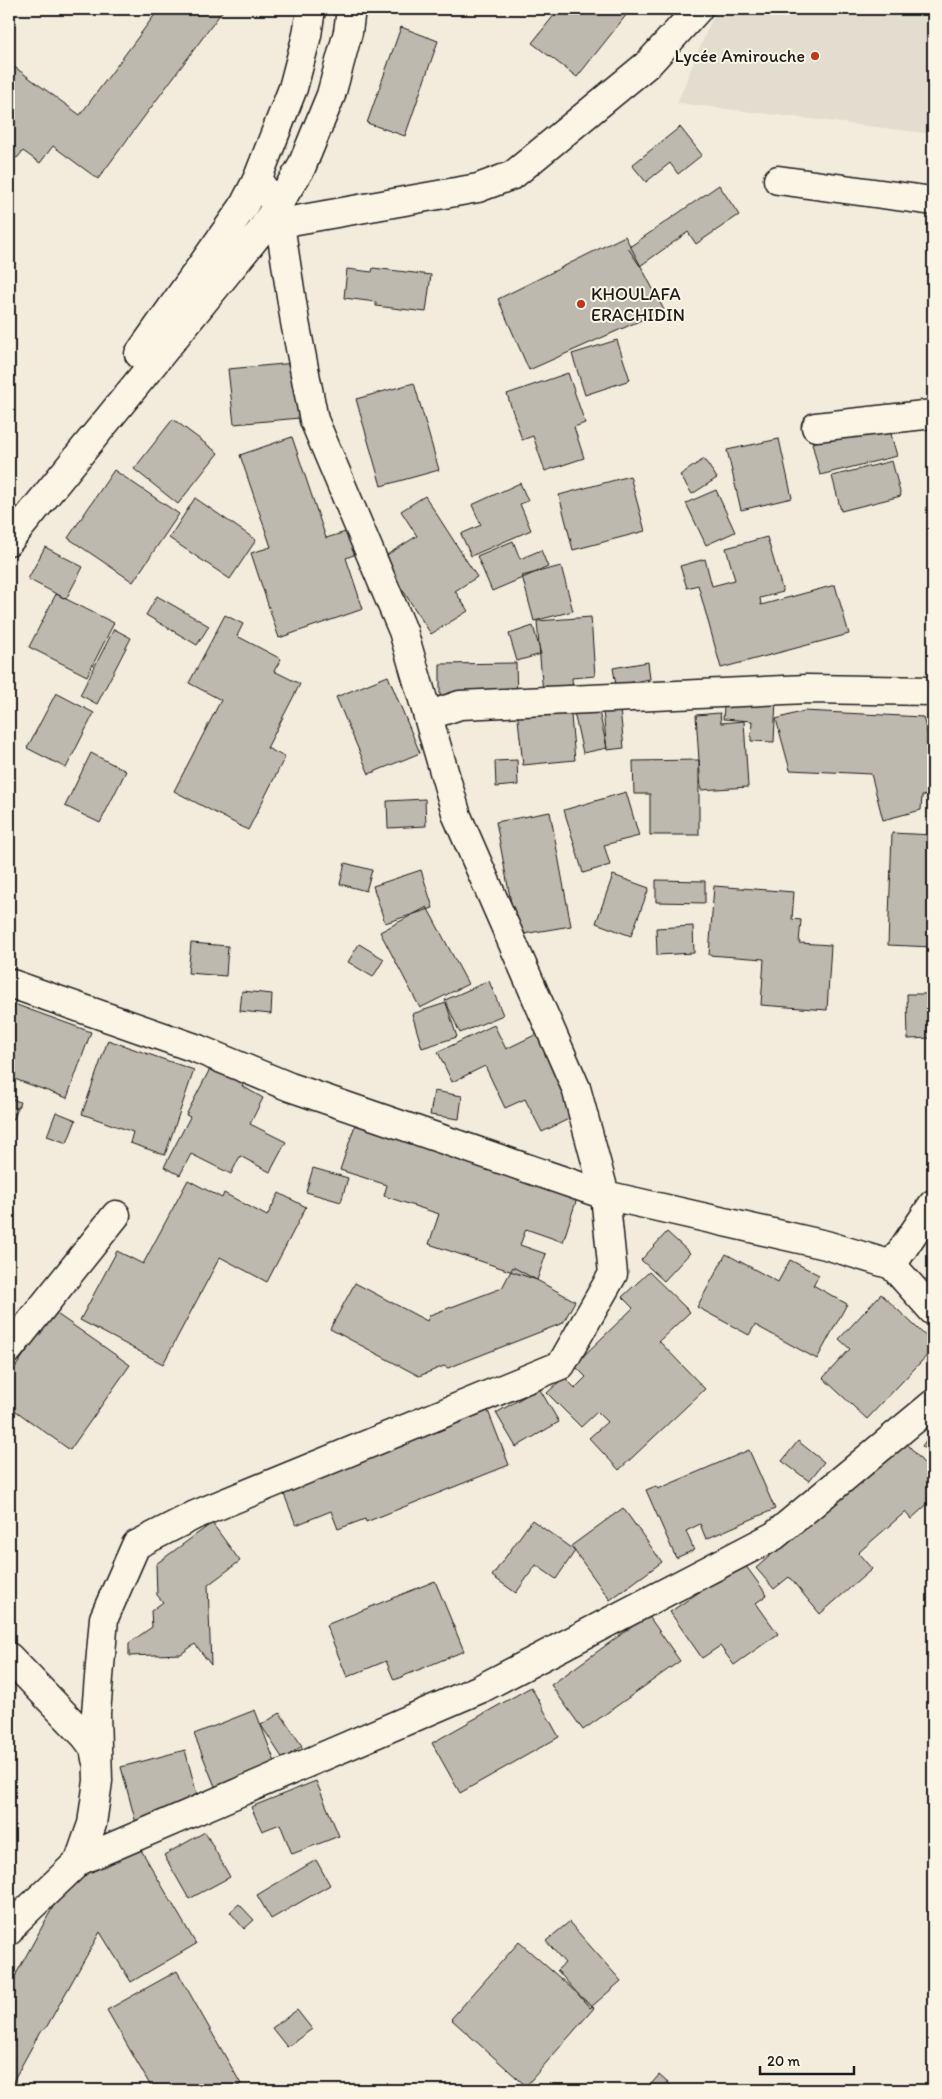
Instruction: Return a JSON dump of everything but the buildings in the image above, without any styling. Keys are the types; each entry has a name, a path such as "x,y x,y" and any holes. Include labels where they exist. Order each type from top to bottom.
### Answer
{"street":[{"path":"9,540 243,207 257,180 293,88 307,35 311,9"},
{"path":"9,540 261,231 279,214 301,168 331,95 348,32 351,9"},
{"path":"279,214 478,188 513,175 648,63 698,9"},
{"path":"79,1861 92,1824 98,1781 96,1713 104,1618 136,1545 196,1514 561,1365 613,1274 605,1195 576,1088 457,816 403,631 314,420 279,214 257,180"},
{"path":"778,180 933,201"},
{"path":"816,427 933,414"},
{"path":"429,718 439,712 460,705 807,689 933,690"},
{"path":"9,984 198,1049 318,1098 605,1195 826,1245 892,1264 933,1311"},
{"path":"892,1264 933,1204"},
{"path":"9,1349 116,1215"},
{"path":"9,1932 15,1922 79,1861 480,1689 774,1536 933,1404"},
{"path":"9,1656 85,1736 94,1748 98,1765"}],"shaded area":[{"name":"Lycée Amirouche","path":"716,9 933,9 933,134 677,103"}],"place":[{"name":"Lycée Amirouche","path":"815,56"},
{"name":"KHOULAFA ERACHIDIN","path":"581,304"}]}
